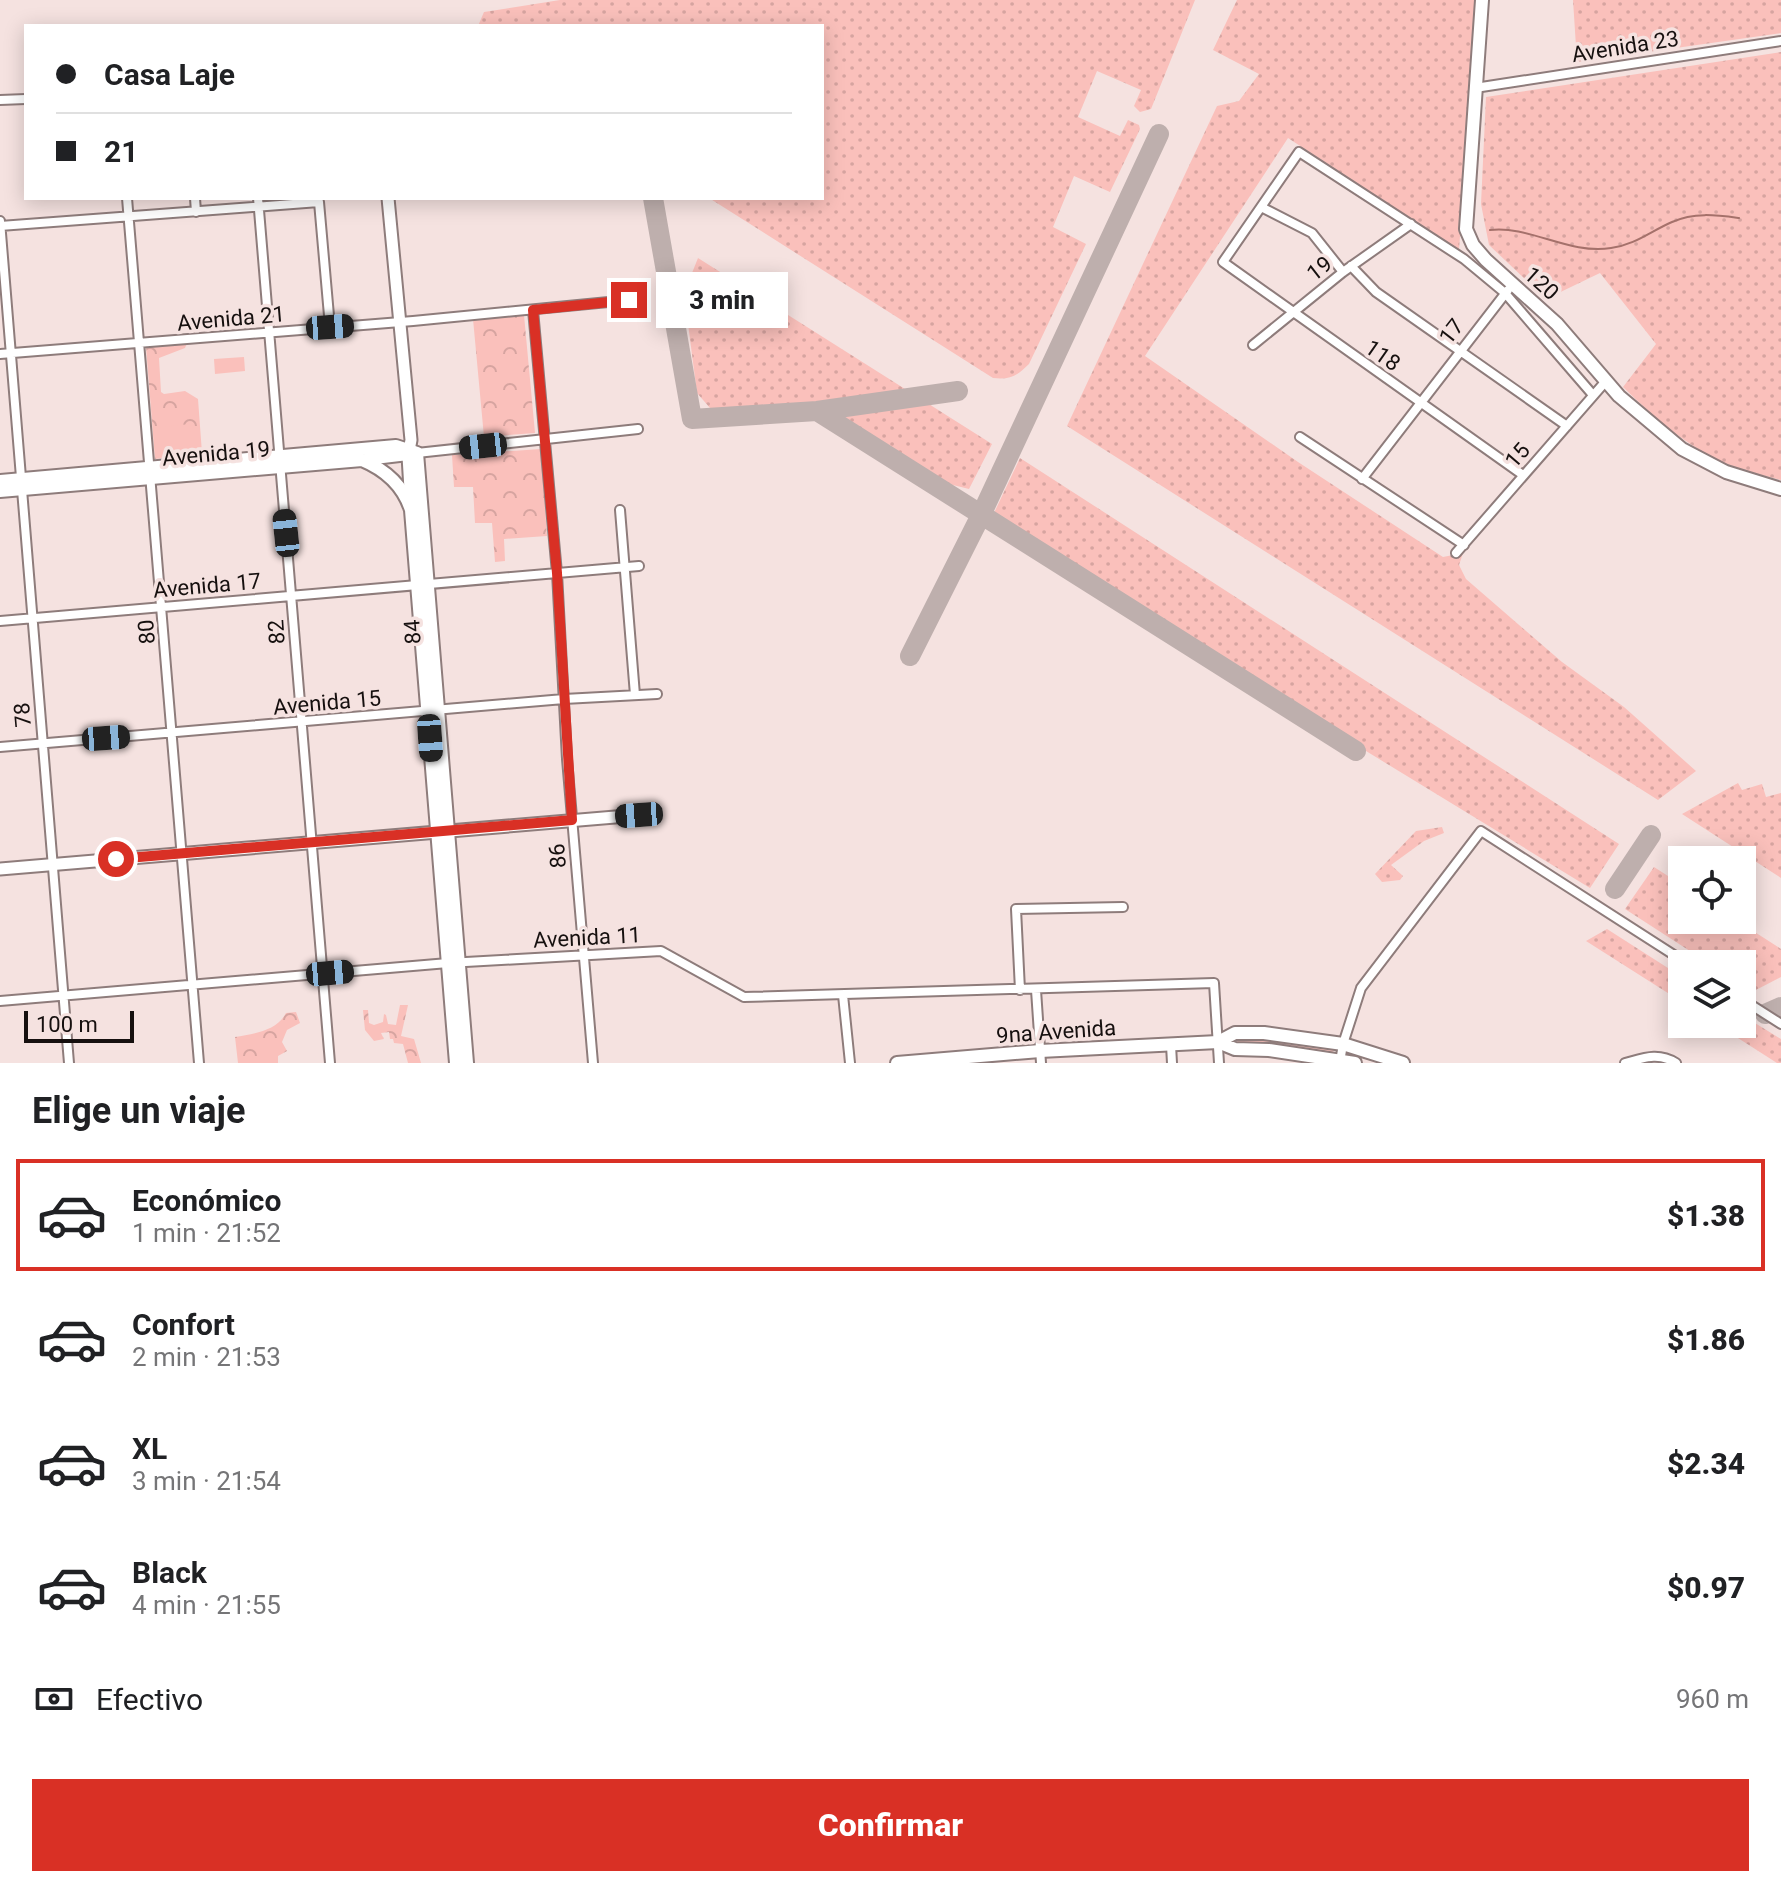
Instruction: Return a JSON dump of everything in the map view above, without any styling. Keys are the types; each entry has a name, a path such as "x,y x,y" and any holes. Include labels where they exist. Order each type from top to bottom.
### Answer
{"main road":[{"name":"120","path":"1482,0 1466,229 1473,245 1509,288 1557,324 1619,396 1682,449 1726,472 1781,489"},
{"name":"Avenida 19","path":"0,481 21,484 279,462 396,446 411,453"},
{"name":"84","path":"411,453 453,963 456,1063"},
{"name":"Avenida 19","path":"279,462 362,460"},
{"path":"362,460 392,478 407,498 411,510"},
{"name":"Avenida 19","path":"0,491 21,484"},
{"name":"84","path":"411,510 423,584"},
{"name":"84","path":"453,963 467,1063"},
{"path":"1218,1042 1237,1033 1264,1033 1343,1044 1403,1063"},
{"path":"1218,1042 1235,1049 1269,1050 1355,1063"},
{"name":"9na Avenida","path":"897,1063 1041,1057 1218,1042"}],"street":[{"name":"Avenida 23","path":"1475,88 1781,41"},
{"path":"0,100 24,99"},
{"name":"120","path":"1261,207 1299,152 1509,288 1593,395"},
{"name":"80","path":"127,200 199,1063"},
{"path":"195,200 196,212"},
{"name":"84","path":"391,200 411,453"},
{"path":"0,224 196,212 259,203 319,202 330,327"},
{"name":"82","path":"259,203 330,1063"},
{"path":"1261,207 1312,233 1343,272"},
{"name":"118","path":"1261,207 1223,262 1523,475"},
{"name":"78","path":"0,224 69,1063"},
{"name":"19","path":"1253,345 1343,272 1411,224"},
{"path":"1351,266 1376,292 1567,426"},
{"name":"17","path":"1362,479 1459,349 1509,288"},
{"name":"Avenida 21","path":"0,354 466,317 629,300"},
{"name":"86","path":"533,310 557,573 572,820 593,1063"},
{"name":"15","path":"1456,553 1606,381"},
{"path":"362,460 638,429"},
{"path":"1300,437 1464,545"},
{"path":"411,453 411,510"},
{"path":"620,510 635,695"},
{"path":"625,568 639,566"},
{"name":"Avenida 17","path":"0,621 625,568"},
{"name":"Avenida 15","path":"0,747 564,699 657,694"},
{"path":"0,869 639,815"},
{"path":"1340,1061 1361,988 1481,831 1668,951"},
{"path":"1020,990 1016,909 1123,907"},
{"name":"Avenida 11","path":"0,1001 453,963 661,951 744,997 1214,983 1218,1042"},
{"path":"1036,990 1041,1057"},
{"path":"843,995 850,1063"},
{"path":"1756,1008 1781,1024"},
{"path":"1218,1042 1219,1063"},
{"path":"1171,1045 1172,1063"},
{"path":"1625,1063 1657,1055 1666,1056 1676,1063"}],"green space":[{"path":"560,0 1195,0 1151,109 1140,112 1134,106 1141,90 1097,71 1078,117 1120,136 1128,120 1139,125 1140,129 1110,192 1074,176 1053,227 1086,244 1029,364 1021,372 1004,378 993,378 712,200 824,200 824,24 479,24 484,12"},
{"path":"1237,0 1477,0 1459,250 1288,138 1145,356 1443,557 1463,553 1459,565 1466,579 1562,662 1624,707 1696,771 1658,800 1067,426 1217,106 1239,101 1259,74 1213,50"},
{"path":"1573,0 1781,0 1781,33 1577,62"},
{"path":"1781,52 1781,480 1740,469 1712,457 1647,410 1623,387 1656,344 1600,273 1546,299 1489,245 1481,204 1486,97"},
{"path":"698,258 992,444 969,489 945,483 809,402 720,411 710,408 697,393 684,293"},
{"path":"524,315 535,433 484,437 473,319"},
{"path":"187,343 185,348 159,358 161,392 185,391 198,399 202,453 155,459 146,347"},
{"path":"244,357 245,371 215,374 214,359"},
{"path":"190,424 193,455 156,458 153,428"},
{"path":"541,449 547,536 504,539 505,561 495,562 492,523 475,523 473,487 454,487 452,455"},
{"path":"1020,458 1619,844 1590,888 1245,677 994,513"},
{"path":"1738,783 1742,790 1762,784 1766,797 1781,793 1781,878 1756,862 1756,846 1732,846 1682,814"},
{"path":"1442,827 1444,833 1424,841 1391,865 1403,876 1400,880 1382,882 1375,874 1416,831"},
{"path":"1654,867 1668,876 1668,934 1756,933 1781,949 1781,977 1756,990 1756,950 1688,950 1625,909"},
{"path":"1607,929 1668,968 1668,993 1586,941"},
{"path":"400,1005 408,1005 401,1036 414,1039 421,1063 408,1063 403,1044 394,1043 389,1032 381,1033 384,1039 374,1041 365,1030 363,1010 368,1010 369,1023 383,1022 384,1014 388,1024 396,1025"},
{"path":"296,1012 300,1023 287,1030 282,1042 287,1051 278,1056 278,1063 238,1063 235,1037 264,1031 277,1024 286,1013"},
{"path":"1756,1024 1781,1039 1781,1063 1738,1038 1756,1038"},
{"path":"1264,1037 1336,1049 1331,1053 1264,1044 1239,1044 1237,1041"}],"waterway":[{"path":"1490,230 1519,232 1595,249 1628,244 1689,217 1713,215 1739,218"}],"taxiway":[{"path":"910,656 982,513 1159,134"},
{"path":"653,200 692,419 817,411 958,391"},
{"path":"817,411 1356,751"},
{"path":"1615,889 1651,835"},
{"path":"1765,1014 1781,1007"}],"route":[{"path":"116,859 572,820 557,573 533,310 629,300"}]}
